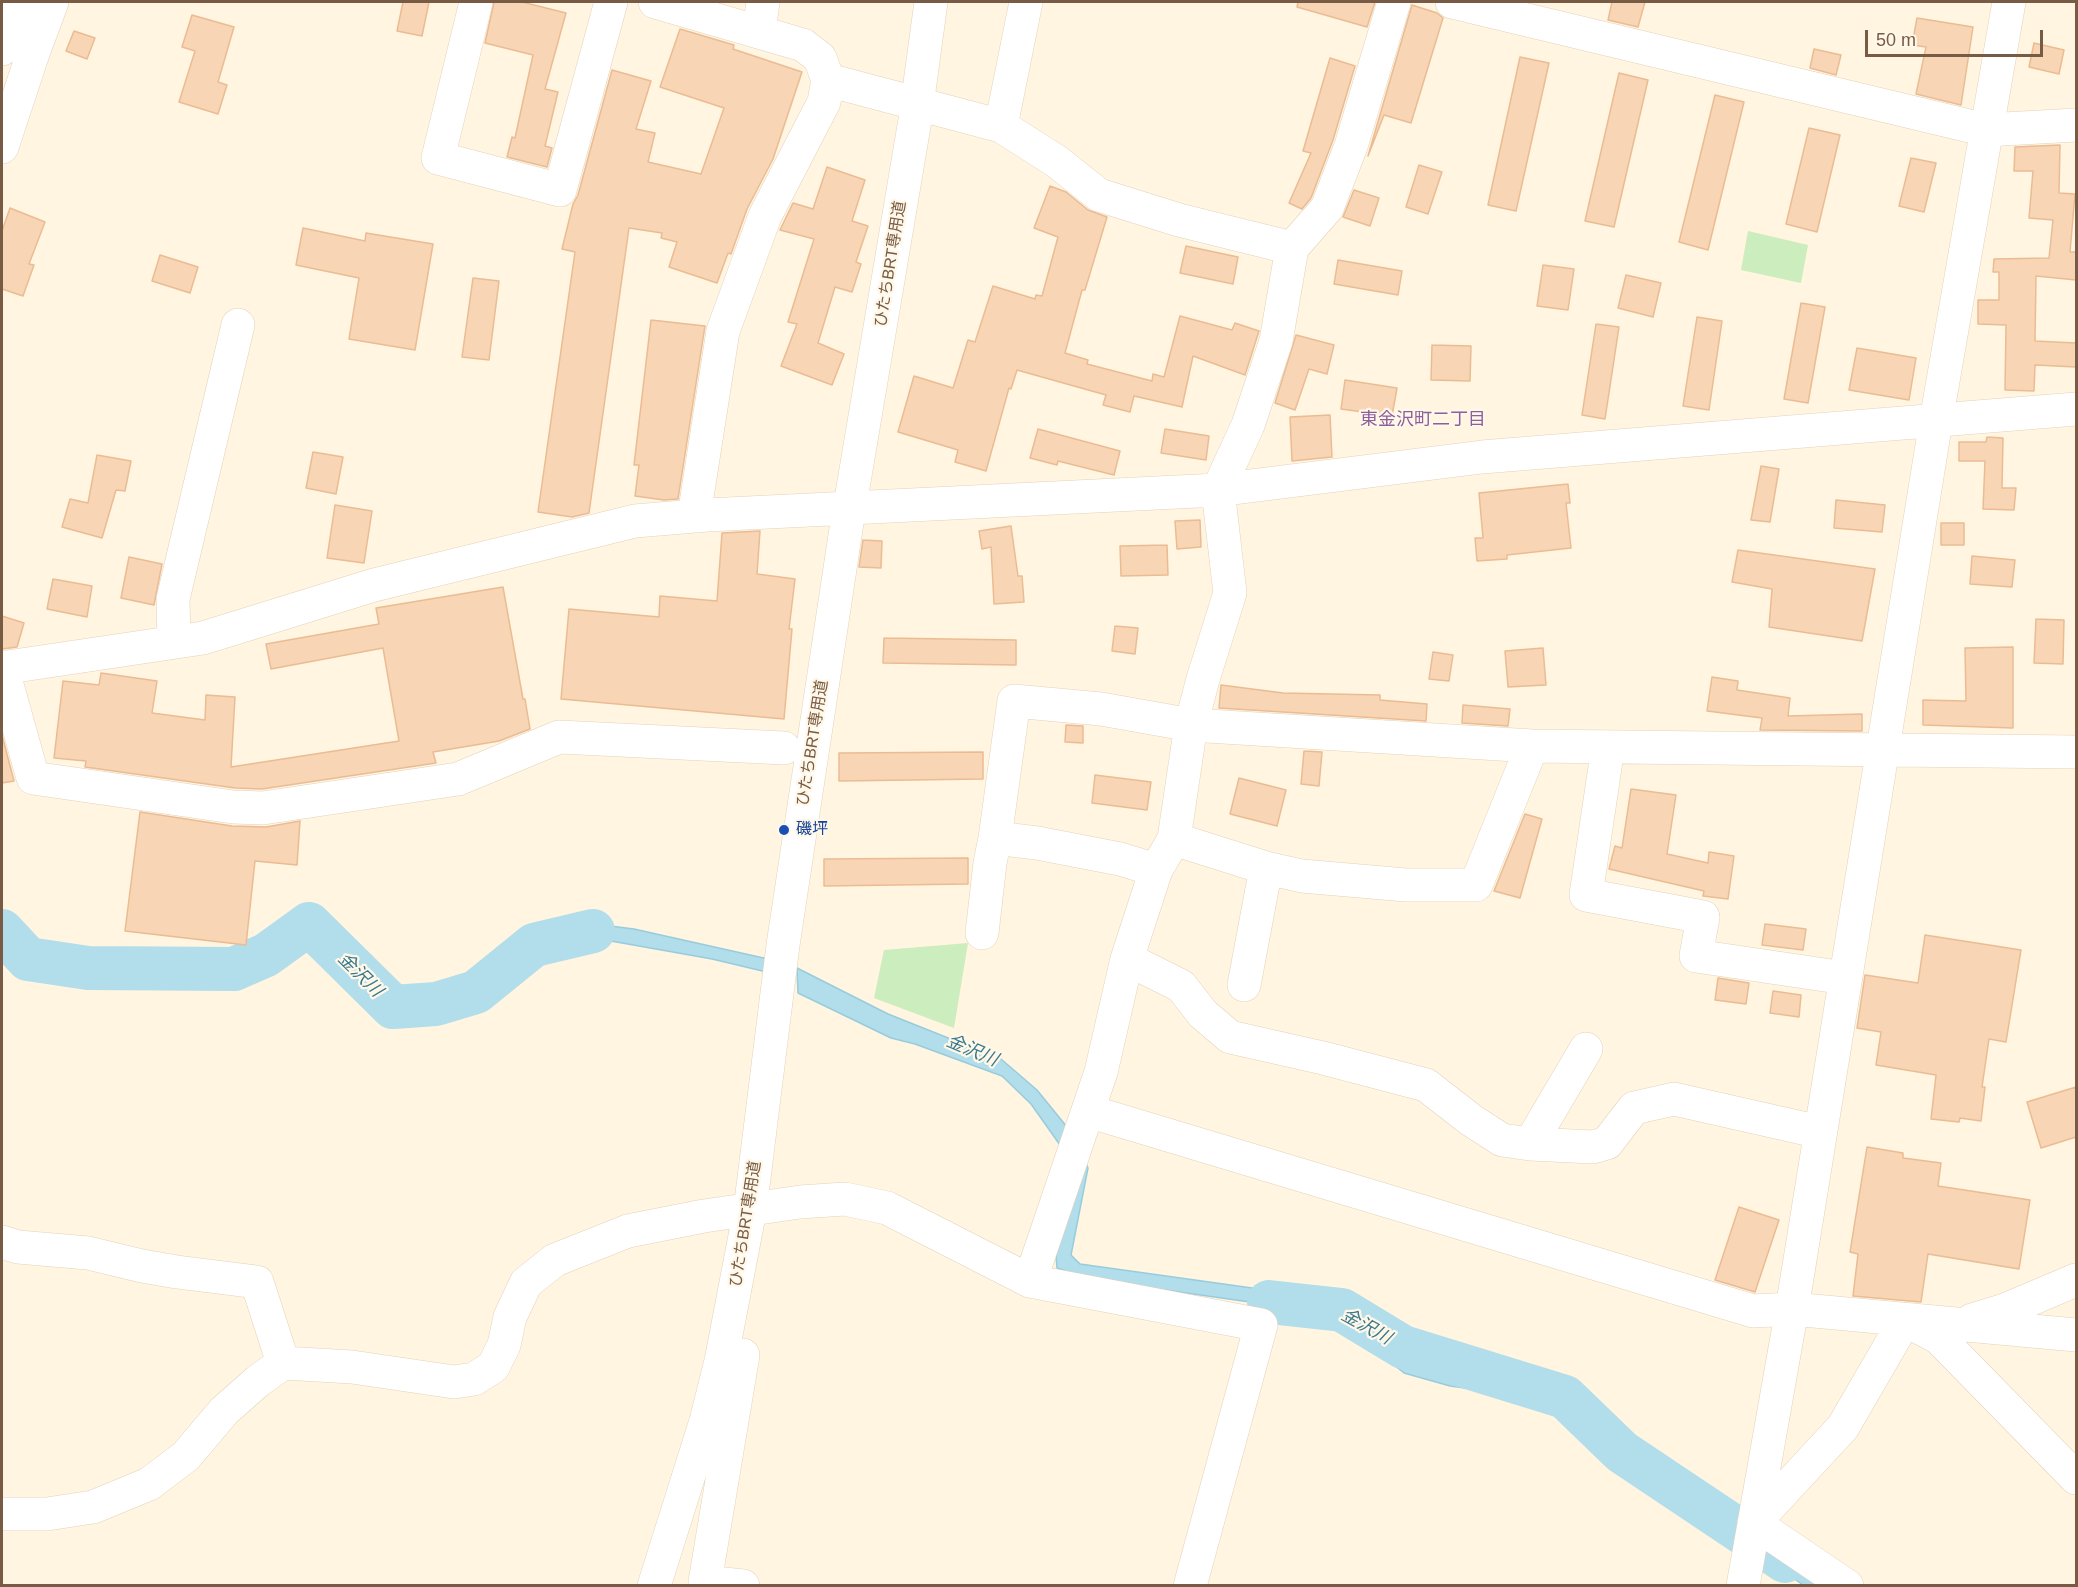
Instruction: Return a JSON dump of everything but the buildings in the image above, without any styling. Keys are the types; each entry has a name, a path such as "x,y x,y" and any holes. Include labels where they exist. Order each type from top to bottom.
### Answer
{"street":[{"path":"2,49 18,2"},
{"path":"2,147 52,2"},
{"path":"476,2 438,158 560,190 611,2"},
{"path":"655,2 761,17 820,58 828,80 824,102 765,216 723,331 694,516"},
{"name":"ひたちBRT専用道","path":"654,1586 711,1401 734,1299 759,1209 775,1007 783,945 849,509 932,2"},
{"path":"1001,126 1026,2"},
{"path":"1035,1270 1101,1072 1127,959 1155,870 1174,839 1191,725 1230,593 1218,490 1248,425 1276,341 1292,248 1327,208 1351,146 1394,2"},
{"path":"1452,2 1986,130 2076,125"},
{"path":"1743,1586 1792,1309 1935,421 2008,2"},
{"path":"828,80 1001,126 1056,161 1099,195 1179,220 1292,248"},
{"path":"174,642 173,599 238,325"},
{"path":"784,748 559,737 458,779 263,808 233,807 33,778 2,668 203,638 385,582 635,522 694,516 1218,490 1482,457 2076,409"},
{"path":"982,933 1014,701 1101,709 1191,725 1532,746 1882,752 2076,752"},
{"path":"1174,839 1266,868 1302,876 1406,885 1476,885 1532,746"},
{"path":"1608,747 1586,895 1702,917 1696,956 1845,978"},
{"path":"995,838 1120,858 1155,870"},
{"path":"1244,985 1266,868"},
{"path":"1127,959 1181,986 1203,1014 1230,1037 1426,1085 1471,1120 1502,1140 1530,1144 1593,1147 1606,1143 1634,1108 1674,1099 1820,1132"},
{"path":"1530,1144 1586,1049"},
{"path":"1088,1111 1754,1311 1792,1309 2076,1335"},
{"path":"2,1514 47,1514 93,1507 149,1484 186,1456 232,1404 258,1381 283,1364 351,1367 454,1382 474,1379 493,1367 504,1345 510,1317 526,1282 555,1260 628,1231 704,1216 800,1202 845,1199 887,1208 1035,1270 1261,1325 1190,1586"},
{"path":"743,1586 705,1582 759,1209"},
{"path":"2,1242 18,1247 88,1253 177,1272 257,1282 283,1364"},
{"path":"1954,1325 2005,1310 2076,1280"},
{"path":"1905,1320 1939,1338 2076,1478"},
{"path":"1754,1523 1843,1427 1905,1320"},
{"path":"1754,1523 1847,1586"}],"green space":[{"path":"1748,231 1808,245 1801,283 1741,270"},
{"path":"968,943 954,1028 874,998 884,950"}],"water":[{"path":"594,924 634,929 777,961 775,974 712,959 594,938 536,952 532,938"},
{"path":"797,968 888,1014 1001,1059 1037,1090 1067,1127 1060,1145 1031,1104 1002,1076 915,1044 891,1038 798,993"},
{"path":"1082,1155 1088,1168 1071,1255 1080,1264 1331,1299 1324,1320 1261,1315 1257,1303 1087,1279 1057,1268 1056,1256"},
{"path":"1337,1299 1388,1348 1414,1359 1450,1372 1483,1379 1563,1386 1579,1398 1623,1443 1643,1457 1634,1466 1564,1401 1450,1386 1404,1373 1351,1330 1329,1323"},
{"path":"1658,1466 1699,1490 1729,1514 1736,1541 1684,1496 1648,1474"},
{"path":"1771,1545 1826,1585 1803,1585 1765,1558"}],"waterway":[{"name":"金沢川","path":"2,931 28,959 88,968 234,969 266,955 309,924 393,1007 436,1004 476,992 534,945 593,931"},
{"name":"金沢川","path":"1269,1302 1342,1310 1403,1347 1565,1397 1622,1452 1785,1561"}],"place":[{"name":"磯坪","path":"784,830"}],"district":[{"name":"東金沢町二丁目","path":"1423,420"}]}
